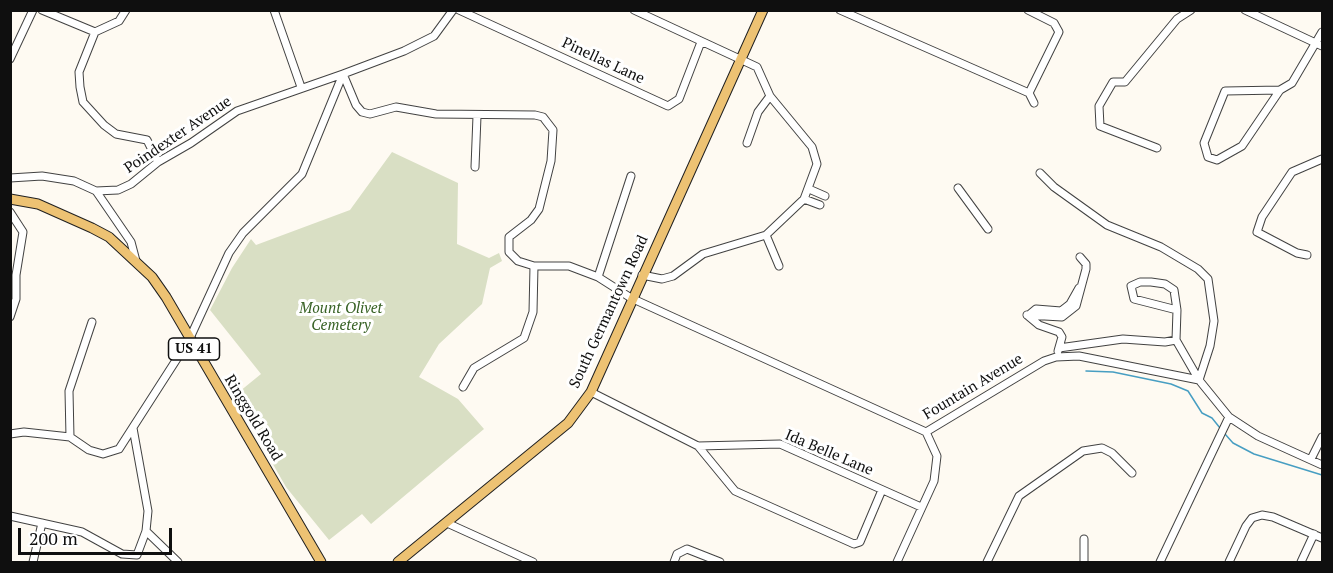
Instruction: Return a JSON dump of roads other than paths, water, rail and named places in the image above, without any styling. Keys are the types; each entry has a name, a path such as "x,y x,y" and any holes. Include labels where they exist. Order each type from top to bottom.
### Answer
{"main road":[{"name":"South Germantown Road","path":"398,562 568,423 591,392 763,10"},
{"name":"Ringgold Road","path":"10,199 38,204 69,215 109,237 136,261 166,297 189,340 321,562"}],"street":[{"path":"10,59 33,10"},
{"path":"42,10 95,32"},
{"path":"126,10 119,21 95,32 79,72 84,102 116,134 147,140 158,162"},
{"path":"274,10 301,87"},
{"name":"Poindexter Avenue","path":"96,191 118,189 131,184 158,162 191,143 237,111 404,51 434,36 453,10"},
{"name":"Pinellas Lane","path":"459,10 668,106 679,99 701,42"},
{"path":"634,10 757,67 770,96 815,152 817,164 804,199 766,235 719,247 703,254 673,276 662,279 642,275"},
{"path":"840,10 1029,93 1034,103"},
{"path":"1028,10 1054,22 1059,32 1029,93"},
{"path":"1157,148 1100,126 1099,106 1113,82 1125,82 1177,19 1191,10"},
{"path":"1245,10 1320,45"},
{"path":"1280,90 1225,91 1204,143 1208,157 1217,160 1242,146 1280,90 1292,83 1320,45 1323,32"},
{"path":"343,74 356,105 362,112 370,114 396,107 436,114 535,115 543,117 553,130 551,161 539,209 531,220 514,232 507,245 512,257 534,266 533,312 524,338 474,368 463,387"},
{"path":"10,434 24,432 70,437 88,450 103,454 119,449 189,340 229,253 243,233 302,174 343,74"},
{"path":"747,142 758,112 770,96"},
{"path":"475,167 477,116"},
{"path":"1307,255 1297,254 1257,232 1262,217 1292,172 1323,159"},
{"path":"1040,173 1054,187 1107,225 1161,247 1198,269 1208,279 1214,321 1210,346 1199,380"},
{"path":"10,178 42,176 74,180 96,191 131,242 136,261"},
{"path":"598,277 631,176"},
{"path":"958,188 988,230"},
{"path":"809,189 825,196"},
{"path":"804,199 820,206"},
{"path":"10,212 23,232 16,275 16,299 10,317"},
{"path":"766,235 779,266"},
{"path":"1056,357 1062,337 1059,332 1039,325 1027,315 1056,318 1066,315 1076,306 1086,269 1086,264 1080,257"},
{"name":"Fountain Avenue","path":"534,266 569,266 598,277 632,298 926,432 1028,370 1056,357 1079,356 1199,380"},
{"path":"1177,310 1134,299 1131,286 1140,282 1165,284 1174,290 1177,310 1176,340 1199,380 1229,417 1258,436 1323,465"},
{"path":"70,437 69,391 92,322"},
{"path":"1059,348 1123,339 1165,342 1176,340"},
{"name":"Ida Belle Lane","path":"591,392 698,446 780,444 921,507"},
{"path":"1160,562 1229,417"},
{"path":"10,516 82,532 136,559 146,531 148,511 133,429"},
{"path":"897,562 934,481 937,456 926,432"},
{"path":"1311,459 1323,437"},
{"path":"698,446 735,491 854,544 860,542 882,490"},
{"path":"987,562 1019,496 1083,451 1102,448 1112,453 1132,473"},
{"path":"1229,562 1246,526 1252,519 1262,515 1273,517 1323,538"},
{"path":"33,562 42,522"},
{"path":"447,523 533,562"},
{"path":"146,531 178,562"},
{"path":"1301,562 1314,534"},
{"path":"1084,539 1084,562"},
{"path":"674,562 677,554 687,549 720,562"}],"waterway":[{"path":"1086,371 1113,372 1171,384 1188,391 1202,413 1212,418 1220,428"},
{"path":"1225,434 1233,443 1254,454 1322,475"}],"park label":[{"name":"Mount Olivet Cemetery","path":"341,318"}]}
